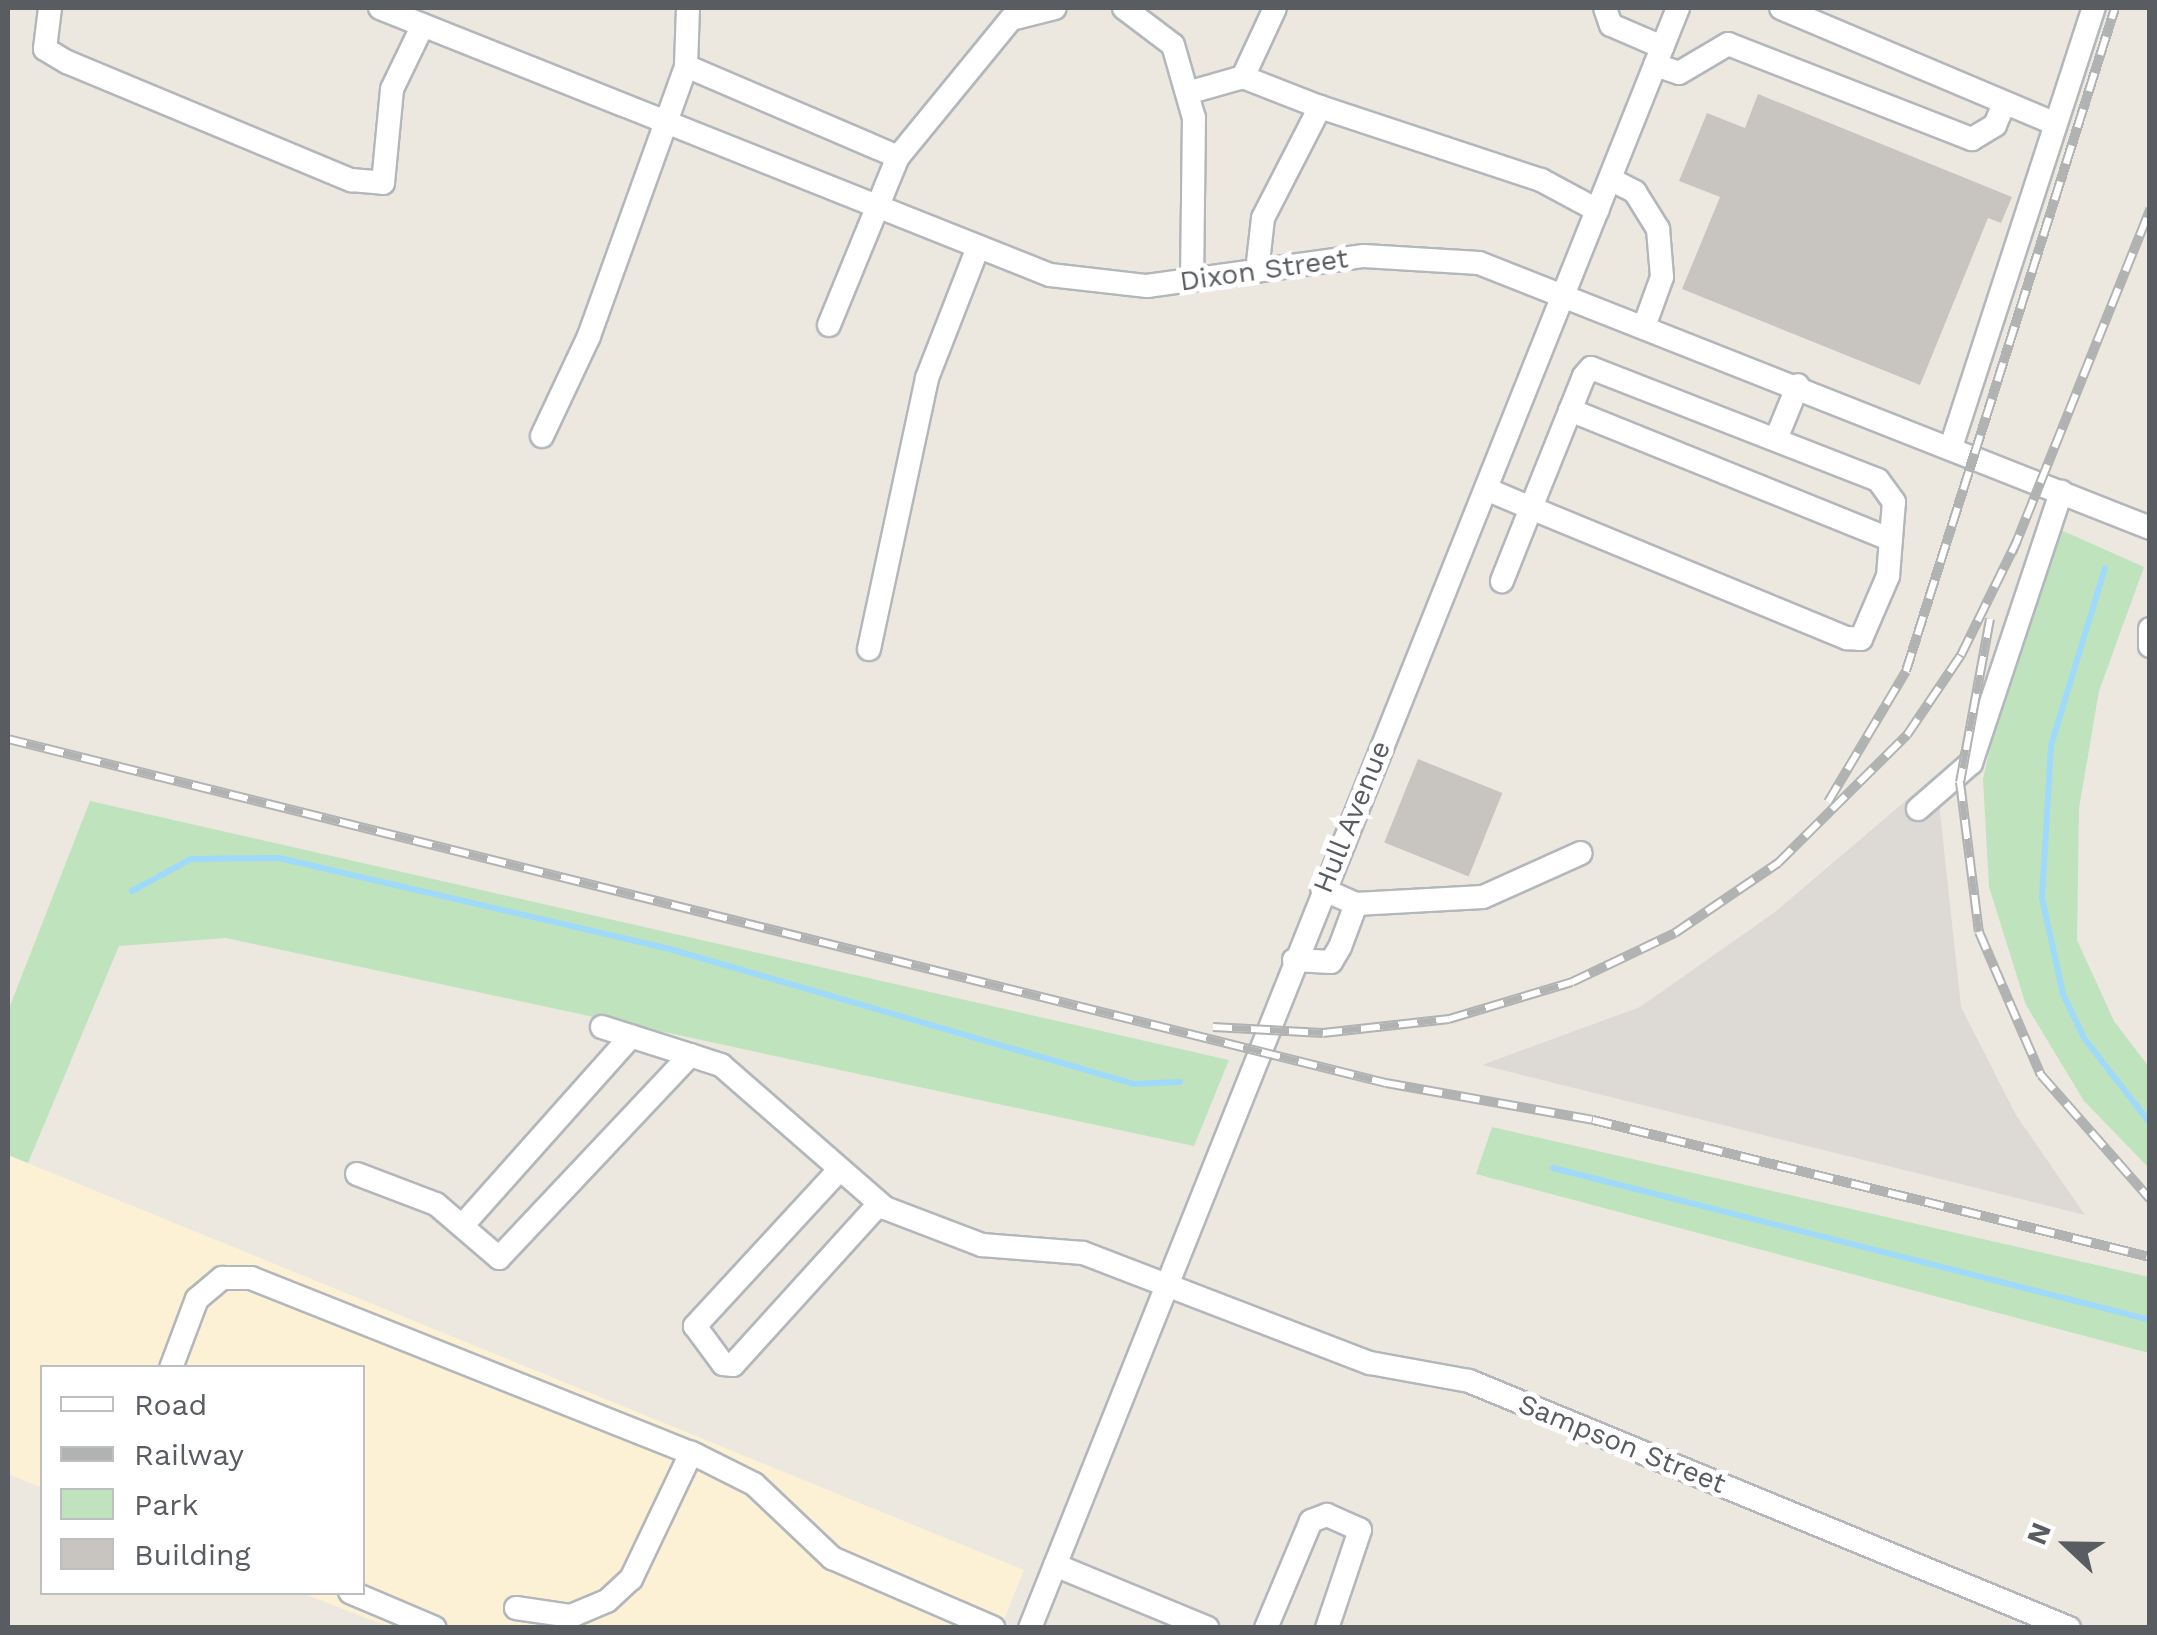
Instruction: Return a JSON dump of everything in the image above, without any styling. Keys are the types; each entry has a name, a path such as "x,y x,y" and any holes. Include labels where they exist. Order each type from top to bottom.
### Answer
{"street":[{"path":"50,8 45,49 67,62 351,180 383,182 392,89 423,24"},
{"name":"Dixon Street","path":"380,8 1050,275 1114,286 1423,254 1564,294 1645,324 2150,528"},
{"path":"542,436 588,336 660,120 686,66 688,8"},
{"path":"829,325 881,208 898,158 1012,19 1055,8"},
{"path":"1124,8 1172,45 1187,92 1192,280"},
{"path":"1243,77 1275,8"},
{"path":"1605,8 1611,25 1679,73 1728,44 1972,139 1995,124 2004,104"},
{"name":"Hull Avenue","path":"1030,1628 1322,889 1678,8"},
{"path":"1782,8 2056,124"},
{"path":"1951,448 2094,8"},
{"path":"686,66 898,158"},
{"path":"1187,92 1243,77 1320,107 1540,180 1597,210"},
{"path":"1257,271 1263,218 1320,107"},
{"path":"1610,179 1635,192 1658,229 1662,277 1645,324"},
{"path":"869,648 927,378 978,247"},
{"path":"1486,488 1531,508 1847,638 1870,628 1891,540 1889,489 1602,369 1584,376 1570,410 1531,508 1502,581"},
{"path":"1776,439 1798,385"},
{"path":"1570,410 1891,540"},
{"path":"1918,809 1972,763 2061,492"},
{"path":"2150,629 2150,646"},
{"path":"1322,889 1356,904 1483,897 1581,854"},
{"path":"1294,960 1332,962 1356,904"},
{"path":"602,1027 721,1066 840,1169 879,1204 733,1365 723,1364 694,1326 840,1169"},
{"path":"462,1226 631,1036"},
{"path":"357,1174 436,1204 499,1258 509,1254 690,1055"},
{"name":"Sampson Street","path":"879,1204 982,1245 1084,1253 1370,1363 1469,1381 2070,1628"},
{"path":"172,1365 198,1300 222,1278 251,1278 691,1453 754,1484 832,1558 942,1617 994,1628"},
{"path":"516,1608 571,1616 607,1602 631,1578 691,1453"},
{"path":"1266,1628 1311,1522 1327,1515 1360,1530 1327,1628"},
{"path":"1054,1565 1208,1628"},
{"path":"357,1595 435,1628"}],"shaded area":[{"path":"1936,775 1961,1007 2016,1115 2085,1215 1482,1065 1640,1007 1775,912"},
{"path":"8,1155 1024,1570 1001,1627 389,1627 307,1595 365,1595 365,1365 40,1365 40,1487 8,1474"}],"green space":[{"path":"2061,530 2144,567 2099,691 2079,808 2077,940 2114,1021 2149,1067 2149,1168 2084,1101 2026,1005 1989,887 1983,779 2011,658"},
{"path":"90,801 1229,1060 1194,1146 226,938 119,946 28,1163 8,1155 8,1011"},
{"path":"1492,1127 2149,1277 2149,1353 1476,1174"}],"building":[{"path":"1758,94 2012,197 2001,223 1988,218 1920,385 1682,289 1720,197 1679,181 1707,113 1745,128"},
{"path":"1418,759 1502,793 1469,877 1384,842"}],"waterway":[{"path":"2105,568 2051,746 2042,898 2063,994 2084,1038 2150,1123"},
{"path":"132,891 191,859 279,858 666,948 1133,1084 1180,1082"},
{"path":"1553,1168 2150,1320"}],"railway":[{"path":"1828,802 1906,671 2115,8"},
{"path":"2012,553 2150,209"},
{"path":"1213,1027 1323,1033 1449,1019 1572,982 1675,933 1778,863 1907,735 1961,655 2017,541"},
{"path":"1990,619 1960,782 1979,932 2041,1075 2150,1199"},
{"path":"8,739 1386,1083 1593,1120 2150,1257"}]}
